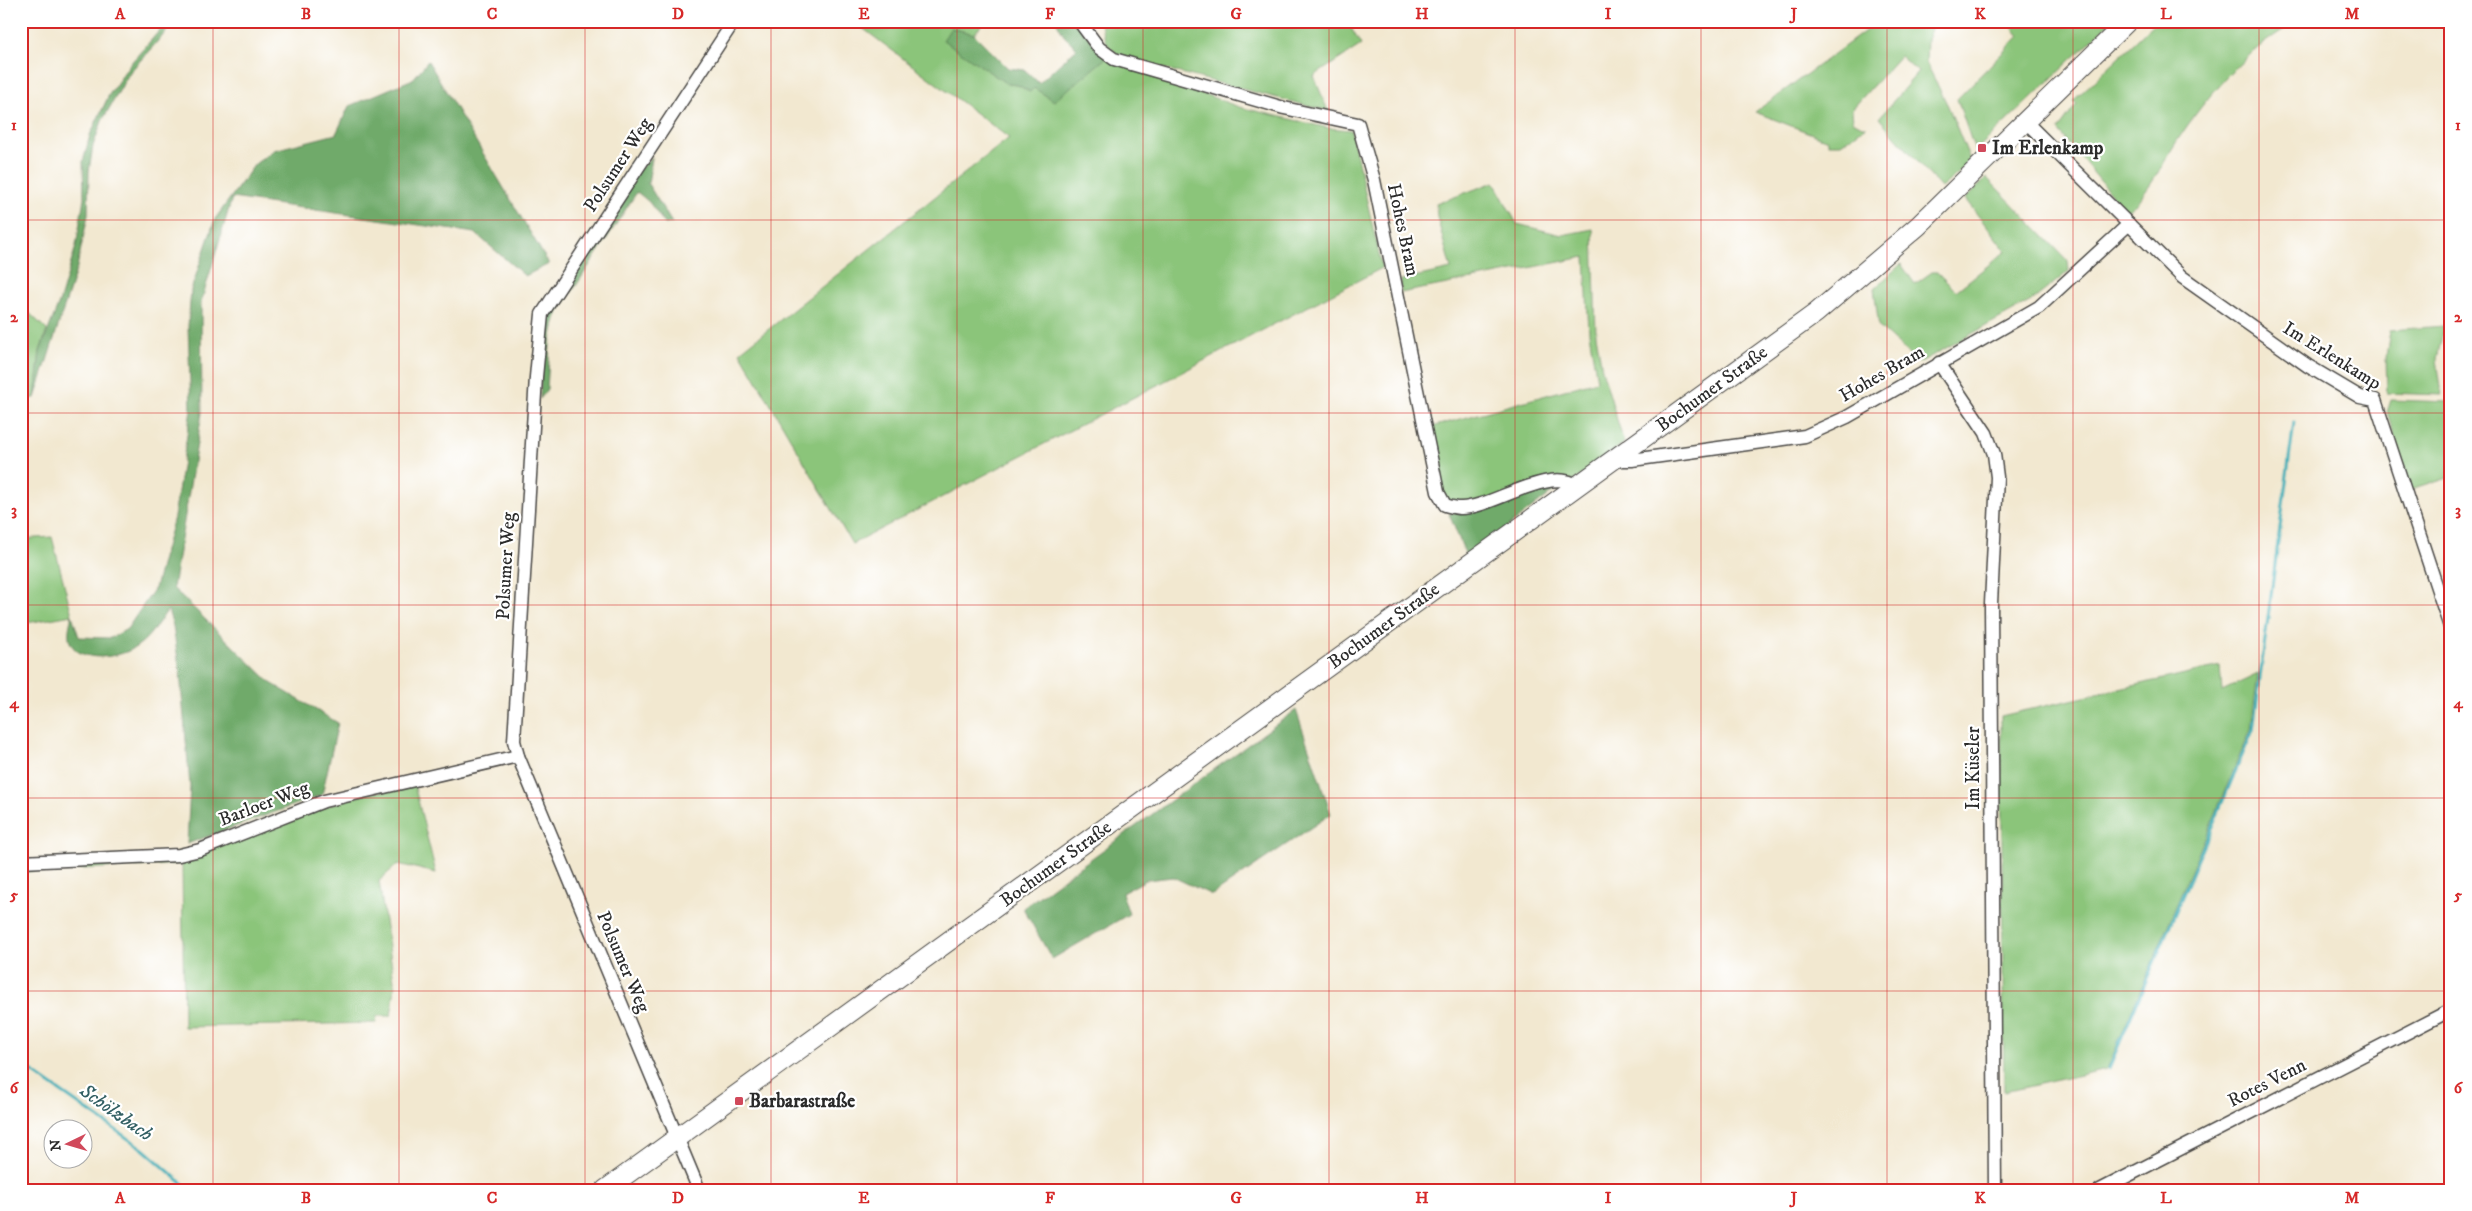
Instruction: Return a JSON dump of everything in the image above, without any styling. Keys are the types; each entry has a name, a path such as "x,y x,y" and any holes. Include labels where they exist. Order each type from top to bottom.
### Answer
{"main road":[{"name":"Bochumer Straße","path":"605,1190 1816,313 1918,226 2128,21"}],"street":[{"name":"Polsumer Weg","path":"677,1139 518,756 514,741 536,377 542,314 734,21"},
{"name":"Hohes Bram","path":"1079,21 1099,48 1114,59 1284,108 1358,124 1374,180 1438,492 1445,505 1460,508 1538,483 1556,480 1572,482 1578,486"},
{"name":"Im Erlenkamp","path":"2025,121 2182,277 2308,366 2360,397 2375,400 2451,630"},
{"name":"Hohes Bram","path":"1614,460 1632,460 1805,436 1846,417 2039,307 2129,224"},
{"name":"Im Küseler","path":"1939,363 1986,433 1994,454 1997,477 1991,604 1995,1190"},
{"path":"2439,595 2451,589"},
{"name":"Barloer Weg","path":"21,862 179,855 200,850 331,799 518,756"},
{"name":"Rotes Venn","path":"2100,1190 2451,1010"},
{"path":"677,1139 699,1190"}],"green space":[{"path":"168,21 175,22 130,72 102,121 93,146 89,171 88,215 77,267 35,398 40,351 60,300 76,246 84,198 83,162 90,135 109,95 129,65"},
{"path":"853,21 985,21 974,34 951,28 1007,84 1018,85 1030,92 1034,88 1106,58 1239,107 1328,128 1351,130 1382,268 852,544 740,352 1009,138"},
{"path":"1056,21 1075,21 1106,58 1054,101 1034,88 1030,92 1018,85 1007,84 943,40 951,28 974,34 1008,68 1025,70 1039,83 1077,48 1064,36"},
{"path":"1100,21 1347,21 1361,45 1314,76 1328,111 1130,60 1116,53 1109,46"},
{"path":"1879,21 1934,21 1927,40 1926,62 1948,106 1971,162 1941,188 1879,118 1918,72 1900,56 1852,109 1853,121 1862,126 1867,126 1841,144 1828,144 1828,140 1755,112"},
{"path":"2007,21 2112,21 1975,151 1957,99 2019,36"},
{"path":"2157,21 2299,21 2263,44 2230,73 2189,124 2142,197 2126,212 2058,130 2077,104 2073,101"},
{"path":"428,61 549,264 525,276 475,233 232,198 201,303 202,413 173,588 271,683 338,723 322,795 187,844 190,786 180,673 173,626 168,610 150,634 136,647 120,654 100,657 82,654 70,642 69,632 72,615 79,637 111,638 127,629 155,588 174,517 191,410 188,326 191,290 215,219 255,164 274,150 336,134 349,106 413,79"},
{"path":"652,158 648,184 672,223 665,224 649,202 637,192 557,315 550,344 547,389 540,399 541,360 549,307 638,170"},
{"path":"1987,178 2068,261 2069,271 2033,300 1919,363 1879,327 1874,289 1901,264 1915,284 1932,272 1937,272 1956,291 2006,251 1965,199"},
{"path":"1494,182 1517,224 1562,235 1593,229 1596,335 1602,369 1624,443 1575,480 1461,505 1448,500 1441,491 1428,428 1597,381 1589,333 1585,257 1401,293 1401,280 1451,269 1437,217 1436,204"},
{"path":"21,305 47,330 40,351 35,398 21,400"},
{"path":"2444,326 2437,359 2442,395 2387,393 2386,357 2390,330"},
{"path":"2391,400 2451,402 2451,477 2411,490 2387,412"},
{"path":"1538,487 1558,488 1467,558 1449,514"},
{"path":"52,537 72,615 21,624 21,539"},
{"path":"2220,666 2222,691 2258,674 2251,729 2107,1069 2004,1092 2001,716"},
{"path":"1296,710 1331,814 1212,895 1173,877 1146,880 1122,893 1129,914 1052,959 1023,908"},
{"path":"414,784 436,873 398,864 379,881 395,987 391,1016 377,1016 376,1023 184,1027 182,864 21,872 21,866 181,858 350,798"}],"waterway":[{"path":"2109,1068 2253,730 2294,422"},
{"name":"Schölzbach","path":"21,1064 143,1149 190,1190"}],"place":[{"name":"Im Erlenkamp","path":"1982,148"},
{"name":"Barbarastraße","path":"739,1101"}]}
